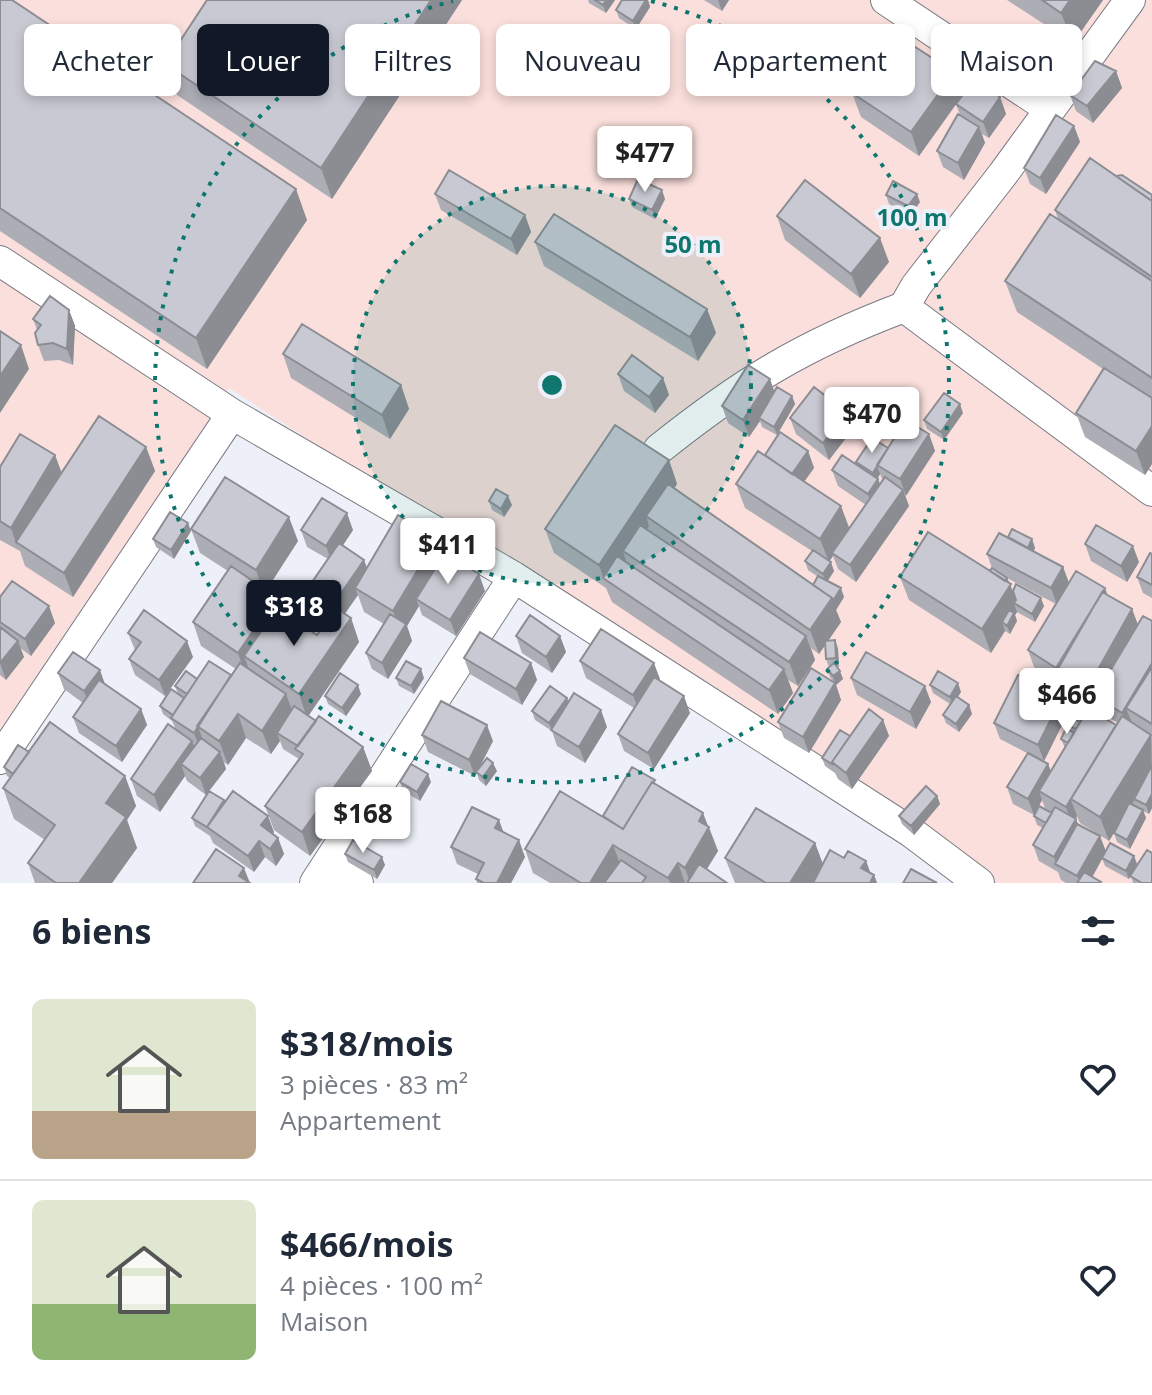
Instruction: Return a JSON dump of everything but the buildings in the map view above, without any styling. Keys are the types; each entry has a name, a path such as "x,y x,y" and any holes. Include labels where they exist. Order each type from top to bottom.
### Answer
{"street":[{"path":"886,0 1050,109"},
{"path":"659,449 726,396 774,365 837,332 904,307 916,286 1130,0"},
{"path":"0,261 232,414 514,577 911,832 979,883"},
{"path":"904,307 1152,491"},
{"path":"0,759 232,414"},
{"path":"358,883 321,874 514,577"}],"shaded area":[{"path":"0,0 1152,0 1152,883 988,883 229,388 0,738"}]}
